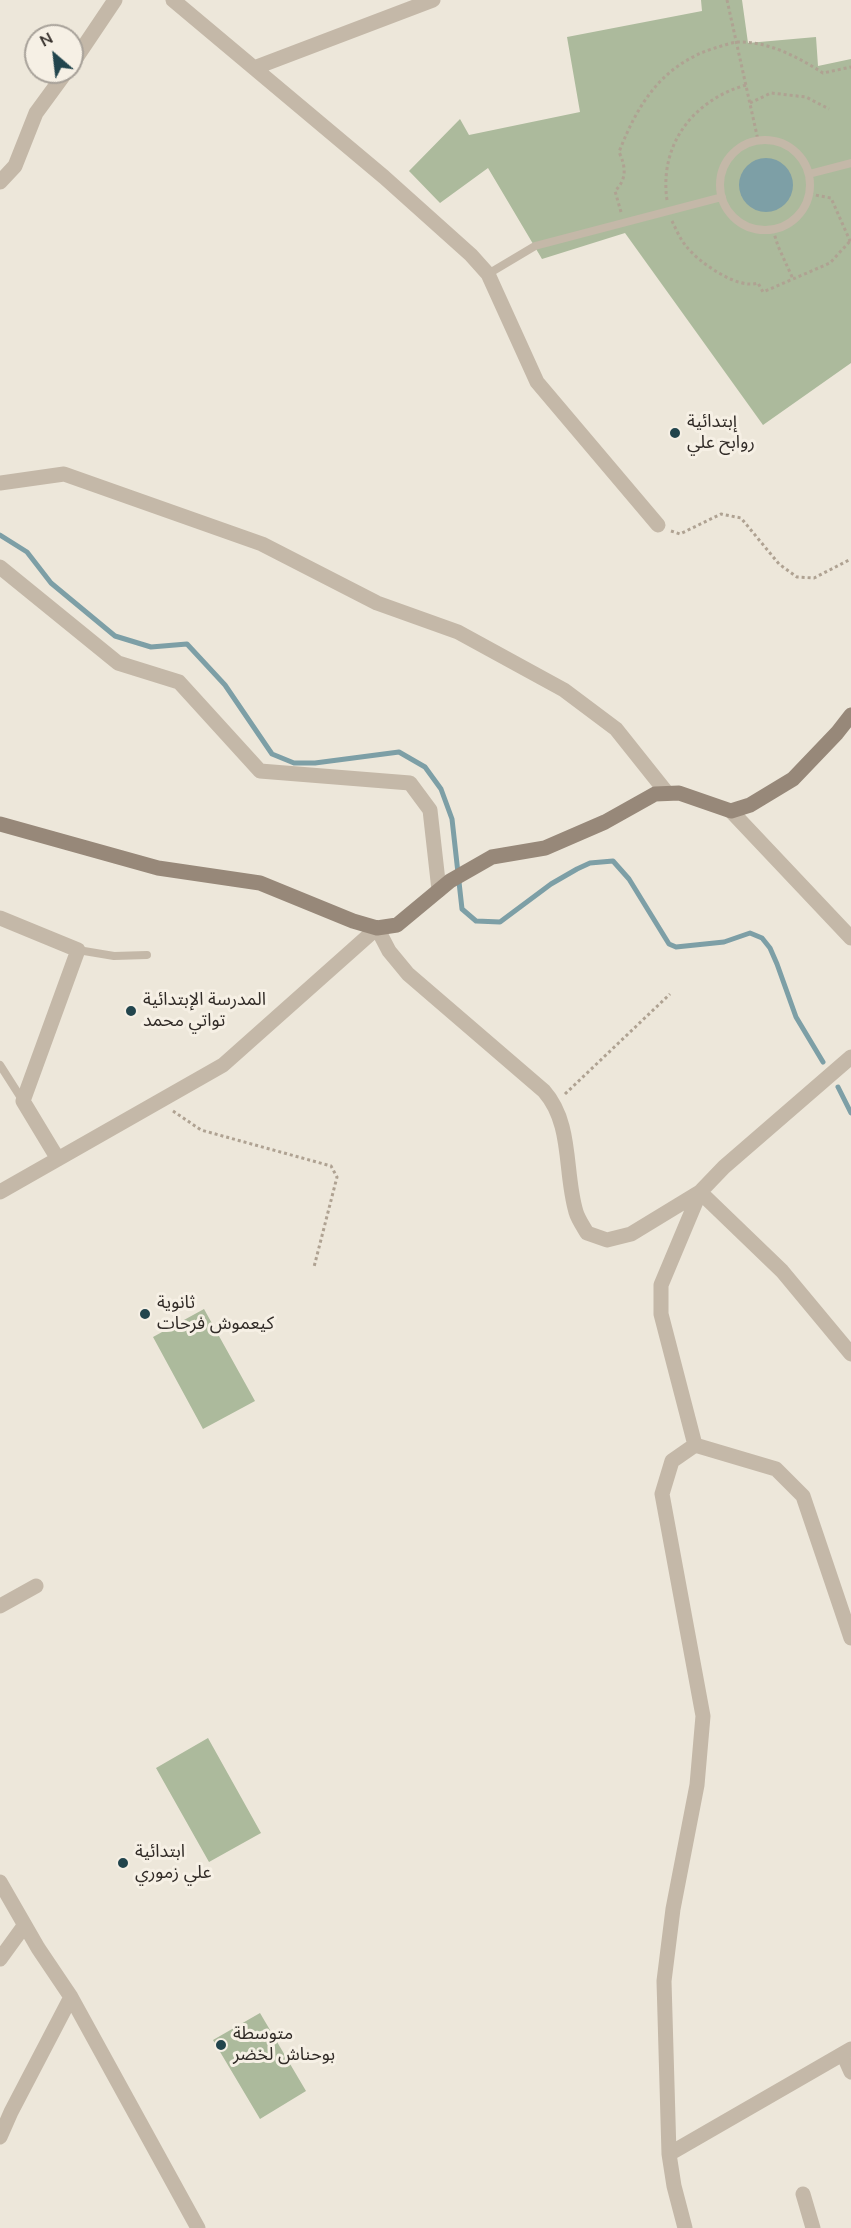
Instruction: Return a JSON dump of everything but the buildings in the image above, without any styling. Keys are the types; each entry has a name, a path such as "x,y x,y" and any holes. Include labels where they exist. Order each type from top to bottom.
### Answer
{"main road":[{"path":"0,824 159,868 260,883 353,921 377,928 397,924 439,890 492,857 545,848 605,822 655,794 679,793 731,811 750,805 793,779 851,715"}],"street":[{"path":"84,46 115,0"},
{"path":"173,0 384,177 471,255 488,274 537,382 658,525"},
{"path":"254,68 433,0"},
{"path":"0,182 15,166 36,113 57,84"},
{"path":"0,483 64,474 262,544 377,603 458,632 564,690 616,729 667,793"},
{"path":"0,567 118,663 179,682 260,771 410,783 430,810 439,890"},
{"path":"731,811 851,938"},
{"path":"0,918 78,950 23,1101 58,1159"},
{"path":"0,1192 223,1065 377,928 389,951 408,974 544,1091 555,1104 563,1128 576,1214 587,1233 607,1240 631,1234 699,1192 724,1167 851,1057"},
{"path":"699,1192 782,1271 851,1354"},
{"path":"695,1445 661,1314 661,1285 699,1192"},
{"path":"695,1445 776,1469 803,1496 851,1638"},
{"path":"686,2228 674,2186 669,2154 664,1981 673,1909 697,1785 703,1716 662,1494 672,1461 695,1445"},
{"path":"0,1606 36,1586"},
{"path":"0,1882 24,1926 71,1997 198,2228"},
{"path":"0,1959 24,1926"},
{"path":"0,2137 71,1997"},
{"path":"669,2154 847,2051 851,2072"},
{"path":"802,2194 813,2228"}],"lane":[{"path":"758,140 773,140 787,144 799,153 807,165 809,174 810,194 805,208 796,219 773,230 753,229 739,223 728,211 722,197 720,182 724,166 732,153 744,144 758,140"},
{"path":"809,174 851,163"},
{"path":"488,274 535,246 722,197"},
{"path":"78,950 114,956 147,955"},
{"path":"0,1065 23,1101"}],"path":[{"path":"727,0 758,140"},
{"path":"624,223 615,192 624,178 625,170 619,152 632,119 673,68 707,51 736,42 782,51 803,60 823,73 851,67"},
{"path":"746,85 732,88 712,99 694,114 680,132 667,159 664,182 668,211 686,246 709,267 733,280 751,285 758,283 763,292 830,263 851,241 831,198 810,194"},
{"path":"750,103 771,93 806,98 829,109"},
{"path":"773,230 793,279"},
{"path":"658,525 680,534 721,513 741,518 779,564 797,577 814,578 851,559"},
{"path":"555,1104 670,994"},
{"path":"159,1102 201,1130 331,1166 337,1177 314,1267"}],"green space":[{"path":"701,0 742,0 748,43 816,37 818,66 851,59 851,363 763,425 625,233 542,259 488,168 440,203 409,171 460,119 469,135 580,112 567,37 702,11"},
{"path":"204,1309 255,1401 203,1429 153,1337"},
{"path":"208,1738 261,1833 209,1862 156,1768"},
{"path":"260,2013 306,2091 260,2119 213,2040"}],"water":[{"path":"766,158 776,160 785,166 791,175 793,185 791,195 785,204 776,210 766,212 756,210 747,204 741,195 739,185 741,175 747,166 756,160"}],"waterway":[{"path":"0,535 27,552 51,583 115,636 151,647 187,644 225,685 272,754 294,763 315,763 399,752 425,767 441,789 452,819 462,909 476,921 500,922 551,884 577,869 590,863 613,861 629,879 669,944 676,947 724,942 750,933 762,938 770,948 777,964 796,1017 823,1062"},
{"path":"838,1087 851,1113"}],"place":[{"name":"إبتدائية روابح علي","path":"675,433"},
{"name":"المدرسة الإبتدائية تواتي محمد","path":"131,1011"},
{"name":"ثانوية كيعموش فرحات","path":"145,1314"},
{"name":"ابتدائية علي زموري","path":"123,1863"},
{"name":"متوسطة بوحناش لخضر","path":"221,2045"}]}
